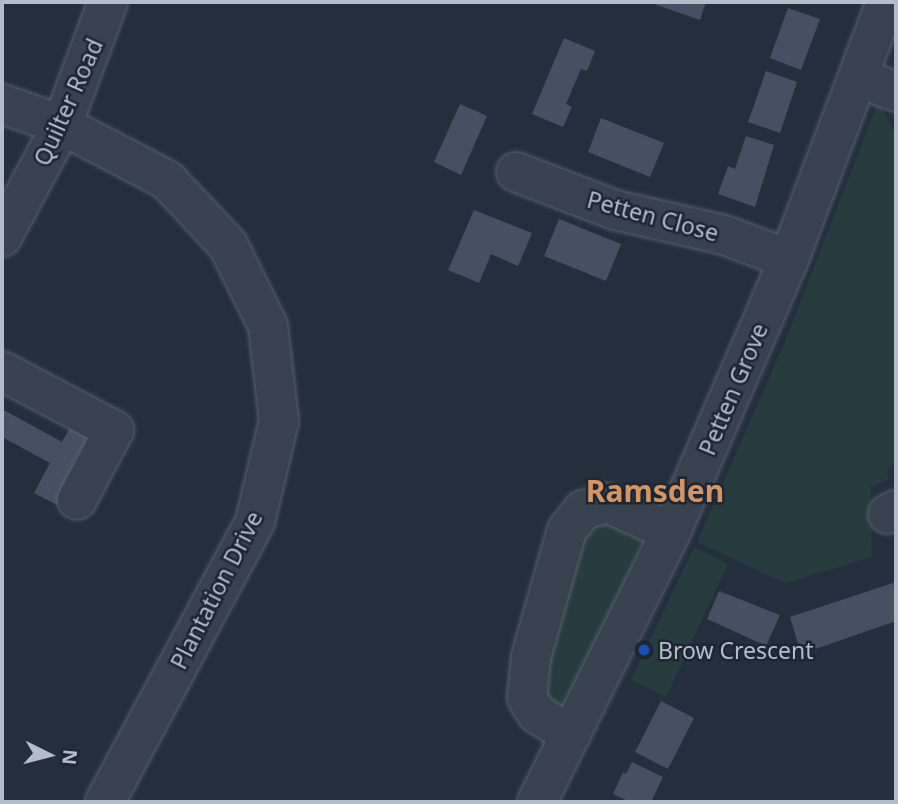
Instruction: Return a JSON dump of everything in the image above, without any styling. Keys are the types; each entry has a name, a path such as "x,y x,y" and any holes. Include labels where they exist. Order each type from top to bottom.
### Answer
{"street":[{"name":"Quilter Road","path":"2,237 62,125 108,2"},
{"name":"Petten Grove","path":"537,802 671,532 789,259 860,78 886,2"},
{"path":"860,78 896,92"},
{"name":"Plantation Drive","path":"2,104 62,125 167,180 228,245 268,326 279,421 255,522 105,802"},
{"name":"Petten Close","path":"516,172 615,210 724,235 789,259"},
{"path":"2,371 114,430 77,500"},
{"path":"571,735 537,714 527,698 531,657 567,530 583,510 607,503 671,532"}],"green space":[{"path":"878,102 896,134 896,463 887,469 888,480 871,487 872,557 785,583 697,542 782,349"},
{"path":"589,520 636,529 642,543 570,703 557,710 538,703"},
{"path":"694,547 728,564 666,697 631,680"}],"building":[{"path":"648,2 706,2 700,20"},
{"path":"788,8 820,19 801,70 770,58"},
{"path":"564,38 595,51 587,71 581,69 566,104 572,107 563,127 532,114"},
{"path":"766,71 797,82 780,133 748,122"},
{"path":"460,104 487,116 461,175 434,162"},
{"path":"601,118 664,143 650,177 588,152"},
{"path":"746,136 774,145 755,207 718,194 728,166 735,169"},
{"path":"474,210 532,233 518,266 491,254 479,283 448,270"},
{"path":"559,219 621,244 606,281 544,256"},
{"path":"2,409 62,442 74,420 96,432 57,505 34,493 50,463 2,437"},
{"path":"896,582 896,621 801,654 790,617"},
{"path":"719,591 780,615 766,646 707,619"},
{"path":"661,701 694,718 668,769 635,752"},
{"path":"632,762 663,777 651,802 630,802 613,794 623,772 626,774"}],"place":[{"name":"Brow Crescent","path":"644,650"}],"district":[{"name":"Ramsden","path":"655,491"}]}
